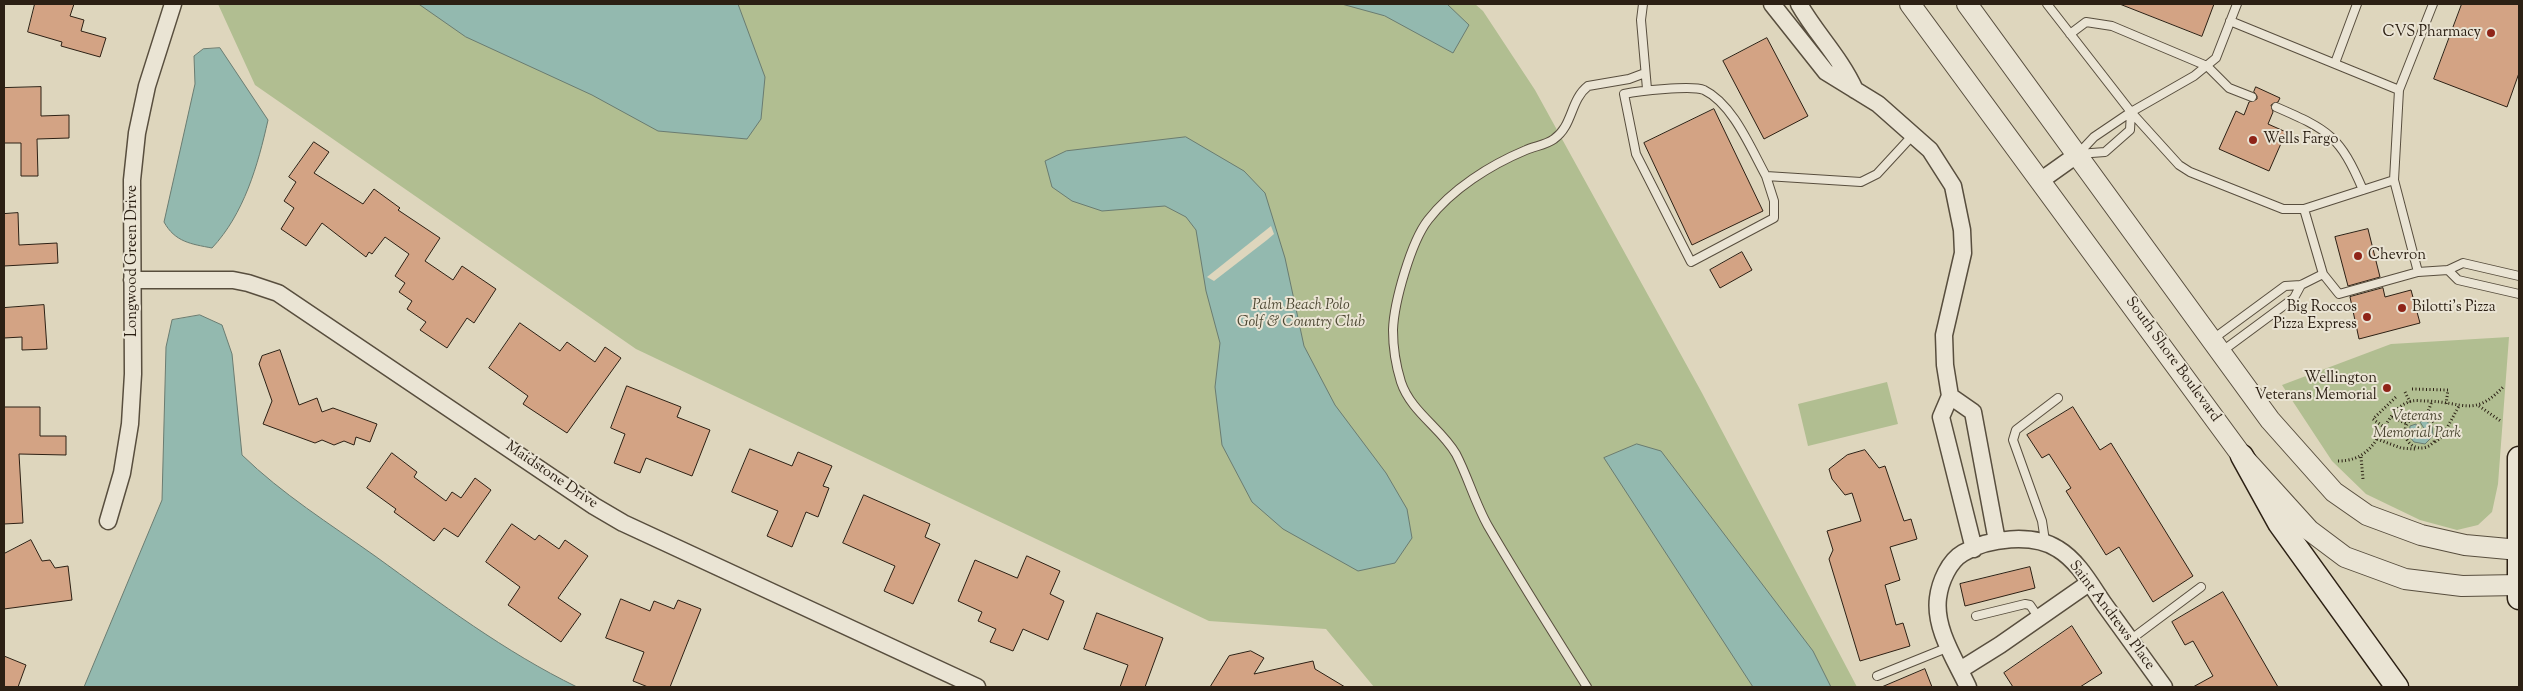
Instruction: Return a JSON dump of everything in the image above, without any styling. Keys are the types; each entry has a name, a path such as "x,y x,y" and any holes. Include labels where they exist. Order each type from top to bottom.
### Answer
{"main road":[{"path":"2242,456 2279,523 2397,687"},
{"path":"2519,458 2519,589"}],"street":[{"name":"Longwood Green Drive","path":"108,521 122,473 130,424 133,374 132,180 137,133 147,86 173,4"},
{"path":"1772,4 1826,72 1878,104 1930,150 1953,186 1962,230 1963,253 1944,335 1944,365 1950,396 1941,417 1974,549"},
{"path":"1798,4 1844,66 1855,90"},
{"name":"South Shore Boulevard","path":"1910,4 2242,456 2309,530 2345,557 2405,579 2462,586 2519,589"},
{"path":"1967,4 2270,420 2334,492 2367,515 2421,535 2465,545 2518,550"},
{"path":"2040,181 2078,154"},
{"name":"Maidstone Drive","path":"132,280 233,280 278,293 594,506 623,523 977,687"},
{"path":"1950,396 1973,412 1997,541"},
{"path":"1968,687 1949,647 1938,616 1938,599 1942,581 1949,568 1963,553 1997,541 2025,538 2045,541"},
{"name":"Saint Andrews Place","path":"2045,541 2074,562 2164,687"},
{"path":"1960,670 2089,583"}],"lane":[{"path":"1643,4 1641,20 1647,89"},
{"path":"2047,4 2131,112 2178,165 2190,172 2283,209 2304,209 2394,180"},
{"path":"2078,154 2094,138 2131,112 2194,76 2216,58 2237,4"},
{"path":"2335,63 2357,4"},
{"path":"2418,272 2394,180 2400,90 2433,4"},
{"path":"2230,21 2400,90"},
{"path":"2070,34 2086,22 2112,26 2207,66 2229,88 2252,97"},
{"path":"1587,687 1488,525 1456,454 1404,391 1395,355 1393,328 1397,302 1413,247 1421,230 1437,210 1474,178 1525,150 1554,139 1568,122 1574,104 1588,86 1629,79 1645,73"},
{"path":"1647,89 1703,90 1732,113 1766,176 1774,200 1774,218 1691,262 1636,154 1624,94 1647,89"},
{"path":"2276,107 2313,123 2335,139 2351,161 2364,190"},
{"path":"2078,154 2105,152 2130,130 2131,112"},
{"path":"1766,176 1861,182 1877,174 1913,135"},
{"path":"2304,209 2322,274 2339,294 2418,272 2448,270 2463,263 2519,276"},
{"path":"2448,270 2458,280 2519,294"},
{"path":"2216,346 2285,286 2301,285 2322,274"},
{"path":"2216,346 2294,298 2301,285"},
{"path":"2045,541 2042,521 2013,440 2016,430 2058,398"},
{"path":"2130,640 2202,587"},
{"path":"1976,616 2025,604 2030,605 2039,618"},
{"path":"1877,676 1949,647"}],"path":[{"path":"2338,461 2361,457 2378,440 2396,410 2410,402 2432,401 2459,406 2479,405 2490,402 2504,386"},
{"path":"2412,388 2448,390 2446,404"},
{"path":"2405,392 2410,402"},
{"path":"2385,428 2373,420 2397,396"},
{"path":"2426,417 2432,401"},
{"path":"2479,405 2502,422"},
{"path":"2378,440 2401,448 2418,449 2431,446 2442,437 2459,406"},
{"path":"2392,417 2407,424"},
{"path":"2418,449 2413,447 2406,438 2407,424 2415,417 2426,417 2435,423 2438,432 2431,446"},
{"path":"2361,457 2363,479"}],"green space":[{"name":"Palm Beach Polo Golf & Country Club","path":"218,4 1475,4 1483,11 1535,90 1702,393 1857,687 1374,687 1326,629 1209,621 636,349 255,85"},
{"name":"Veterans Memorial Park","path":"2509,337 2498,484 2492,512 2478,525 2457,530 2420,520 2366,494 2332,461 2282,385 2391,344"},
{"path":"1887,382 1898,424 1808,446 1798,404"}],"water":[{"path":"419,4 738,4 765,77 761,119 747,139 658,131 592,95 466,37"},
{"path":"1342,4 1447,4 1469,25 1453,53 1385,16"},
{"path":"220,48 268,120 260,154 241,204 233,220 212,248 178,238 168,229 164,222 195,84 194,56 203,49"},
{"path":"1186,137 1244,171 1265,193 1285,258 1304,346 1335,405 1386,473 1407,509 1412,538 1395,563 1358,571 1283,529 1252,502 1222,445 1215,387 1220,343 1206,291 1196,230 1186,217 1165,206 1102,211 1072,201 1052,187 1045,161 1066,151"},
{"path":"200,315 222,325 232,354 242,455 290,496 448,609 499,643 577,687 84,687 162,500 166,347 172,320"},
{"path":"2425,420 2432,426 2433,436 2425,444 2414,442 2409,436 2410,426 2416,424 2418,433 2422,435 2425,430 2420,422"},
{"path":"1637,444 1661,451 1813,651 1831,687 1753,687 1604,458"}],"pier":[{"path":"1271,226 1274,234 1267,240 1214,281 1207,277"}],"building":[{"path":"35,4 74,4 70,16 84,20 81,31 106,38 100,57 61,46 62,42 28,32"},
{"path":"2120,4 2214,4 2202,36"},
{"path":"2462,4 2519,4 2519,73 2507,107 2434,79"},
{"path":"1767,38 1808,116 1764,139 1723,61"},
{"path":"41,87 41,116 69,115 69,138 37,139 38,176 21,176 21,143 4,143 4,88"},
{"path":"2256,87 2280,98 2278,102 2271,105 2273,112 2268,124 2286,132 2269,171 2219,149 2236,111 2244,115 2249,102 2257,99 2254,92"},
{"path":"1714,109 1763,211 1692,245 1644,143"},
{"path":"314,142 329,152 314,173 363,204 374,189 400,208 398,210 440,238 425,261 453,280 462,266 496,289 474,323 467,318 447,348 420,330 426,322 407,309 412,301 399,292 405,283 395,276 409,254 385,237 372,254 369,252 366,257 322,223 306,246 281,229 294,208 284,201 296,182 289,177"},
{"path":"18,213 19,245 57,243 58,263 4,266 4,214"},
{"path":"2368,229 2380,277 2348,286 2335,237"},
{"path":"1742,252 1752,270 1720,288 1710,270"},
{"path":"2383,288 2385,297 2411,290 2420,323 2359,339 2350,297"},
{"path":"44,305 47,349 22,350 22,337 4,338 4,308"},
{"path":"520,323 560,351 567,342 595,362 605,347 621,358 567,433 523,404 528,396 489,368"},
{"path":"280,350 299,405 317,398 322,412 333,408 377,424 370,442 356,437 354,445 344,441 334,445 322,440 315,443 263,424 272,401 259,364 262,356"},
{"path":"627,386 681,407 677,417 710,430 692,476 646,458 640,473 614,463 625,434 611,428"},
{"path":"4,407 40,407 40,436 66,436 66,455 19,454 23,523 4,524"},
{"path":"2073,407 2100,450 2111,443 2193,576 2153,602 2119,547 2106,555 2066,491 2071,488 2049,454 2042,458 2027,435"},
{"path":"750,449 792,466 798,452 832,466 823,486 829,488 818,517 806,512 792,547 767,536 778,511 732,492"},
{"path":"1865,450 1879,468 1885,466 1904,521 1911,519 1917,539 1890,547 1900,580 1885,585 1896,625 1903,623 1910,646 1860,661 1829,559 1833,550 1827,531 1861,521 1852,493 1845,495 1832,479 1829,469 1847,455"},
{"path":"392,453 417,472 414,477 446,501 452,492 461,498 475,478 491,490 458,537 444,528 434,541 394,512 396,509 367,488"},
{"path":"864,495 930,524 925,537 940,544 913,604 884,591 895,566 843,543"},
{"path":"512,524 535,540 539,535 559,549 565,540 588,556 558,598 581,614 561,642 508,605 520,587 486,562"},
{"path":"31,540 42,561 50,560 55,568 68,566 72,600 4,609 4,554"},
{"path":"1027,556 1060,571 1050,594 1064,601 1048,640 1023,629 1013,651 990,642 996,629 978,621 982,612 958,601 975,560 1017,578"},
{"path":"2030,567 2035,588 1965,606 1960,584"},
{"path":"2223,592 2278,687 2193,687 2213,676 2193,641 2185,645 2172,622"},
{"path":"621,599 650,611 654,601 674,609 678,600 701,609 670,687 648,687 633,681 644,652 606,638"},
{"path":"1097,613 1163,638 1145,687 1120,687 1128,665 1084,649"},
{"path":"2072,626 2102,673 2080,687 2013,687 2004,673"},
{"path":"1251,651 1264,658 1254,674 1313,661 1315,669 1345,687 1210,687 1229,656"},
{"path":"4,656 26,665 18,687 4,687"},
{"path":"1925,669 1932,687 1882,687"}],"place":[{"name":"CVS Pharmacy","path":"2491,33"},
{"name":"Wells Fargo","path":"2253,140"},
{"name":"Chevron","path":"2358,256"},
{"name":"Bilotti's Pizza","path":"2402,308"},
{"name":"Big Roccos Pizza Express","path":"2367,317"},
{"name":"Wellington Veterans Memorial","path":"2387,388"}]}
